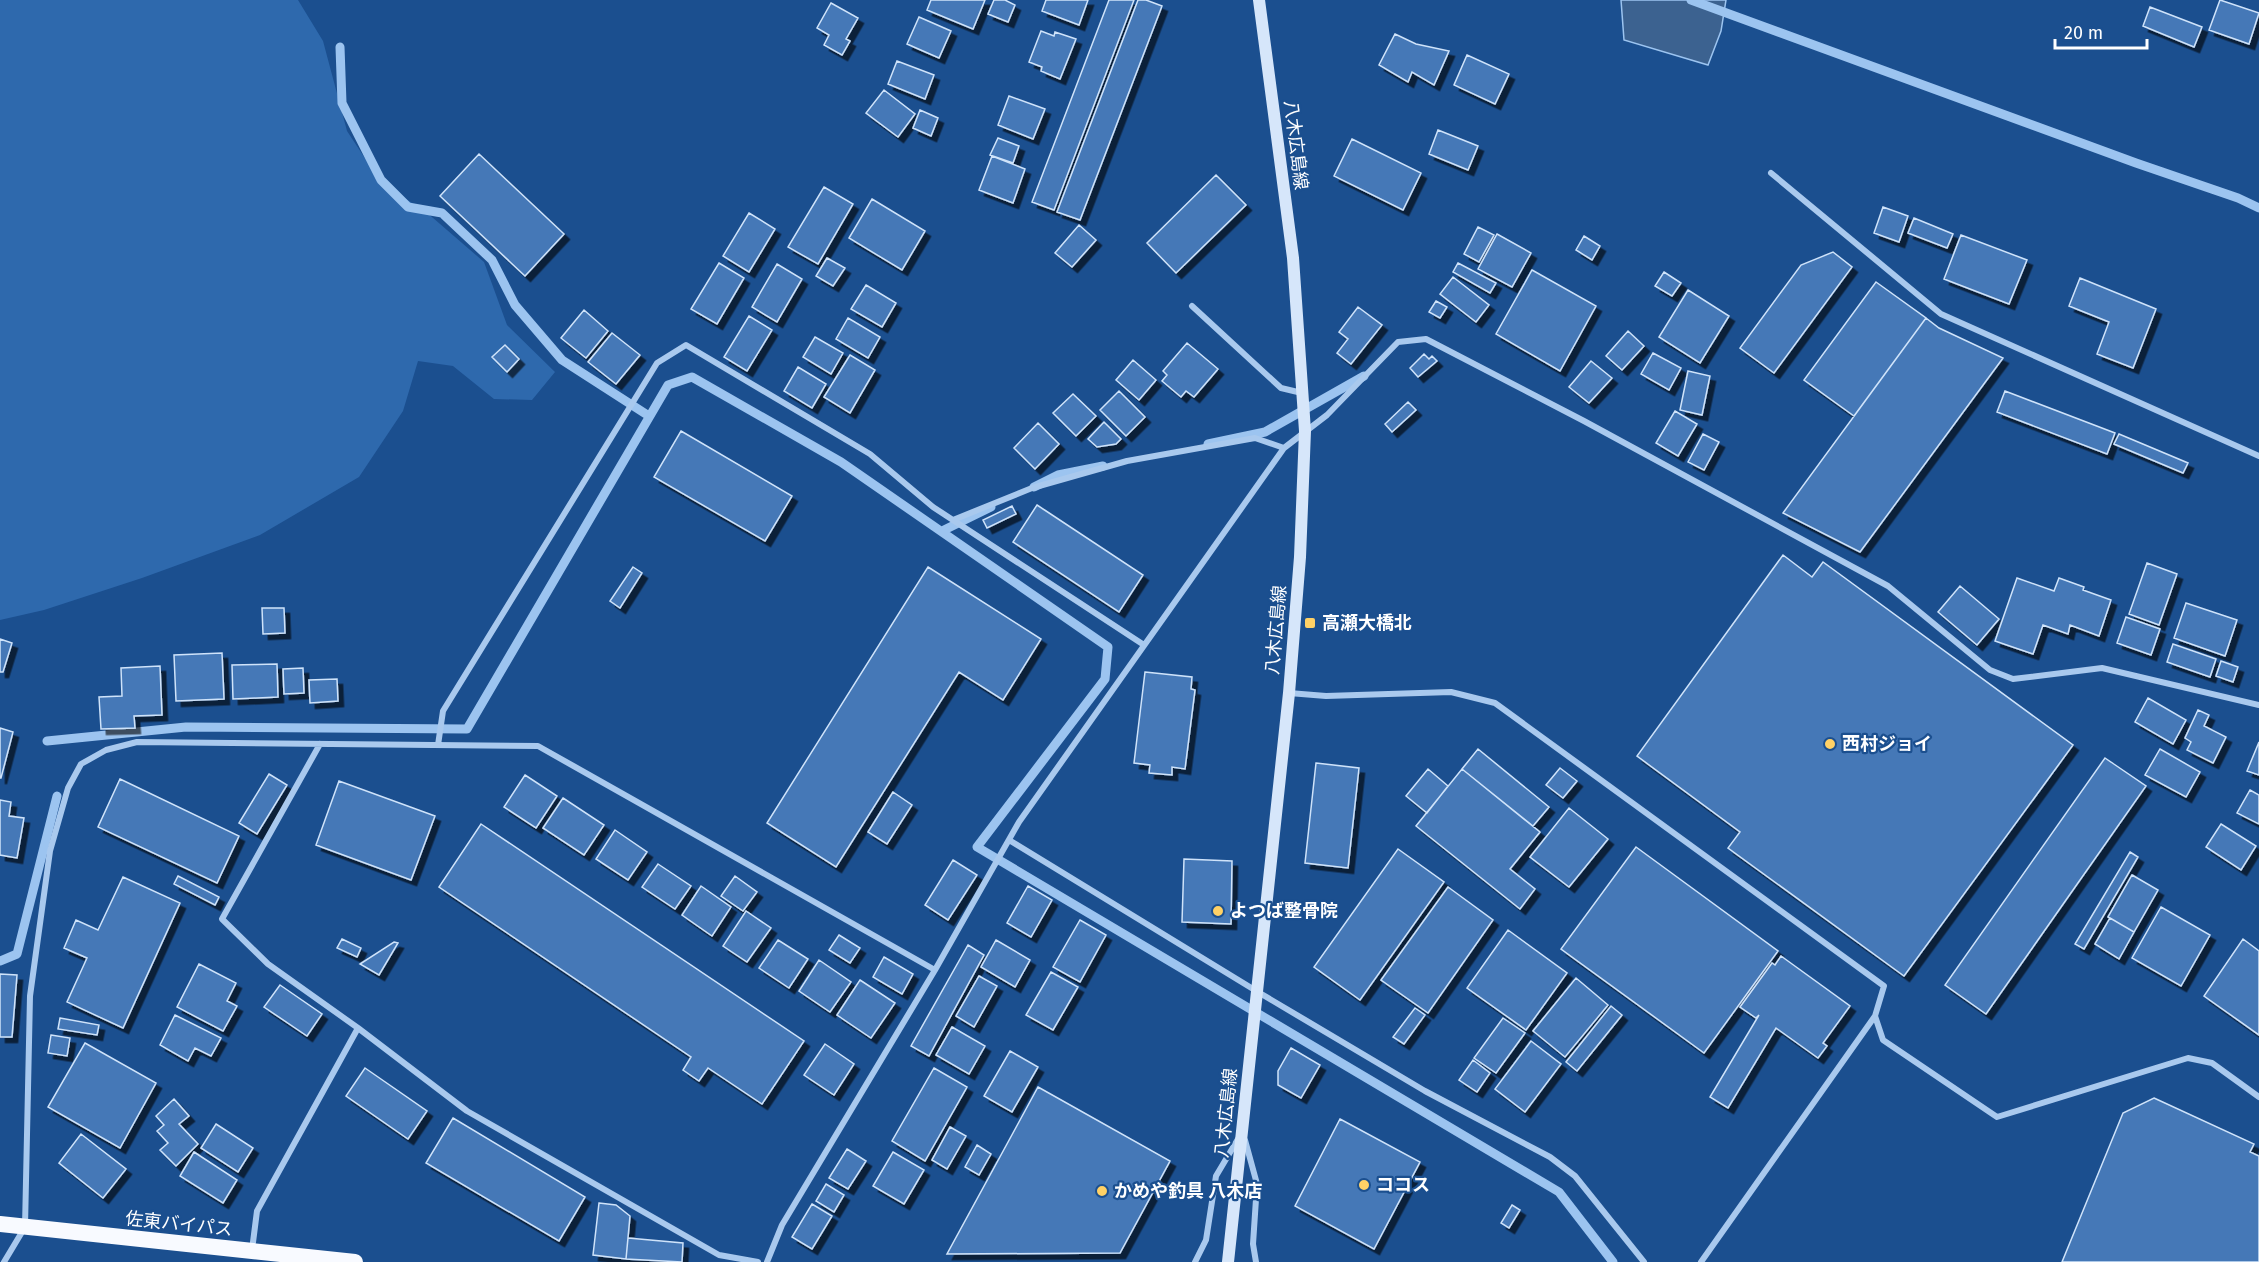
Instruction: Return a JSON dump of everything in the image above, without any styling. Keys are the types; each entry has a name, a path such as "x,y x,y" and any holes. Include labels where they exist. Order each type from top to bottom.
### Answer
{"highway":[{"name":"佐東バイパス","path":"0,1224 355,1262"}],"main road":[{"name":"八木広島線","path":"1228,1262 1289,693 1300,557 1305,431 1293,258 1259,0"}],"street":[{"path":"1771,173 1941,314 2259,456"},
{"path":"1192,306 1281,388 1302,393"},
{"path":"766,1262 782,1225 935,970 1019,822 1284,448 1327,415 1398,342 1426,339 1584,421 1888,586 1990,670 2013,679 2102,668 2259,705"},
{"path":"438,745 443,711 657,363 686,345 870,454 933,507 1144,645"},
{"path":"953,520 1032,488 1127,461 1255,438 1284,448"},
{"path":"1289,693 1326,696 1451,692 1495,703 1884,986 1875,1016 1701,1262"},
{"path":"4,1262 26,1227 30,996 50,850 68,788 81,764 106,750 137,742 538,746 935,970"},
{"path":"320,744 222,919 268,964 358,1028 467,1111 719,1255 758,1262"},
{"path":"1009,840 1258,992 1425,1090 1550,1157 1575,1176 1644,1262"},
{"path":"1875,1016 1883,1040 1997,1117 2188,1058 2212,1063 2259,1097"},
{"path":"252,1251 257,1211 358,1028"},
{"path":"1195,1262 1206,1240 1216,1176 1242,1131"},
{"path":"1242,1131 1257,1184 1253,1244 1256,1262"}],"shaded area":[{"path":"0,0 298,0 323,41 347,131 382,184 425,211 484,262 507,325 555,372 532,400 494,399 453,366 418,361 403,411 359,477 260,535 142,578 44,610 0,620"},
{"path":"1621,0 1726,0 1721,31 1708,65 1624,40"}],"building":[{"path":"931,0 985,0 973,29 927,10"},
{"path":"994,0 1005,0 1015,5 1008,22 988,14"},
{"path":"1046,0 1088,0 1079,25 1042,11"},
{"path":"1109,0 1134,0 1054,210 1032,202"},
{"path":"1138,0 1146,0 1162,6 1080,220 1057,212"},
{"path":"2220,0 2259,13 2249,44 2209,30"},
{"path":"831,3 858,18 846,39 850,41 842,55 824,45 829,35 817,28"},
{"path":"2150,7 2202,27 2194,47 2143,26"},
{"path":"919,17 951,31 939,58 907,44"},
{"path":"1041,31 1054,36 1055,32 1076,39 1060,79 1041,71 1042,67 1029,62"},
{"path":"1395,34 1416,44 1449,51 1434,85 1412,72 1408,82 1379,65"},
{"path":"1467,55 1509,74 1495,104 1454,85"},
{"path":"897,61 934,75 925,99 888,84"},
{"path":"884,90 915,114 898,137 866,113"},
{"path":"1009,96 1045,109 1033,139 998,125"},
{"path":"920,110 938,118 931,136 913,128"},
{"path":"1438,130 1478,146 1468,170 1429,154"},
{"path":"998,138 1019,146 1013,163 990,155"},
{"path":"1352,139 1421,173 1403,210 1334,176"},
{"path":"479,154 564,234 525,276 440,196"},
{"path":"992,156 1025,169 1013,203 979,190"},
{"path":"1216,175 1246,205 1176,273 1147,243"},
{"path":"824,187 853,204 818,264 788,247"},
{"path":"872,199 925,231 902,270 849,238"},
{"path":"1883,207 1908,216 1899,242 1874,233"},
{"path":"749,213 775,229 749,272 723,256"},
{"path":"1914,218 1953,234 1947,248 1908,233"},
{"path":"1079,225 1096,240 1072,267 1055,253"},
{"path":"1478,227 1494,235 1479,262 1464,254"},
{"path":"1497,234 1531,253 1512,287 1478,269"},
{"path":"1961,235 2027,260 2009,304 1944,279"},
{"path":"1584,236 1600,246 1592,260 1576,250"},
{"path":"1833,252 1852,267 1774,373 1740,348 1801,265"},
{"path":"827,258 845,268 833,286 816,276"},
{"path":"719,263 744,278 717,324 691,309"},
{"path":"1458,263 1496,283 1490,293 1453,272"},
{"path":"777,264 802,279 777,322 752,307"},
{"path":"1532,270 1596,306 1560,371 1496,334"},
{"path":"1664,272 1681,283 1672,296 1655,286"},
{"path":"1453,277 1489,305 1476,322 1440,294"},
{"path":"2080,278 2156,309 2133,368 2097,354 2109,322 2069,306"},
{"path":"1876,282 1926,318 1854,416 1804,380"},
{"path":"866,285 896,303 882,327 851,309"},
{"path":"1688,290 1729,316 1700,363 1659,337"},
{"path":"1436,301 1447,307 1440,318 1429,312"},
{"path":"1358,307 1382,325 1351,364 1337,353 1348,339 1339,332"},
{"path":"584,310 608,331 586,358 561,338"},
{"path":"749,316 772,330 747,371 724,357"},
{"path":"848,318 880,337 868,358 836,339"},
{"path":"1926,318 1939,328 2003,358 1860,552 1783,513"},
{"path":"1628,331 1644,346 1622,370 1606,356"},
{"path":"612,333 640,355 616,384 588,362"},
{"path":"815,337 843,353 831,374 803,357"},
{"path":"1187,343 1218,369 1194,397 1186,391 1181,397 1162,381 1167,375 1163,371"},
{"path":"505,345 519,359 507,372 492,357"},
{"path":"1653,353 1681,368 1669,390 1641,374"},
{"path":"1424,354 1429,359 1432,356 1437,361 1418,377 1410,368"},
{"path":"850,355 875,370 850,413 824,397"},
{"path":"1133,360 1156,380 1139,400 1116,380"},
{"path":"1591,361 1612,378 1589,403 1569,387"},
{"path":"798,367 826,384 812,408 784,391"},
{"path":"1688,371 1710,376 1702,415 1680,410"},
{"path":"1119,391 1145,417 1126,436 1100,410"},
{"path":"2005,391 2115,433 2107,454 1997,412"},
{"path":"1073,394 1096,416 1076,436 1053,413"},
{"path":"1408,402 1416,410 1392,432 1385,424"},
{"path":"1675,411 1697,424 1678,456 1656,443"},
{"path":"1104,422 1121,439 1116,444 1097,447 1088,439"},
{"path":"1038,423 1059,444 1035,469 1014,448"},
{"path":"681,431 792,496 765,541 654,477"},
{"path":"1703,434 1719,442 1704,470 1688,462"},
{"path":"2119,434 2188,463 2183,473 2114,444"},
{"path":"1037,505 1143,575 1119,612 1013,542"},
{"path":"1012,506 1016,514 987,528 983,520"},
{"path":"1783,555 1812,577 1823,562 2073,745 1904,976 1728,848 1740,832 1637,756"},
{"path":"2147,563 2177,574 2159,625 2129,614"},
{"path":"633,567 642,573 620,608 610,601"},
{"path":"928,567 1041,639 1003,700 959,672 836,867 767,823"},
{"path":"2017,578 2054,591 2059,578 2111,600 2099,636 2070,625 2068,634 2043,625 2033,654 1995,641"},
{"path":"1960,586 1999,619 1977,645 1938,612"},
{"path":"2186,603 2237,620 2225,656 2174,638"},
{"path":"262,608 284,608 285,633 263,634"},
{"path":"2126,617 2160,629 2151,655 2117,643"},
{"path":"0,639 12,643 3,672 0,672"},
{"path":"2173,644 2216,659 2210,677 2167,662"},
{"path":"222,653 224,699 176,701 174,655"},
{"path":"2221,661 2238,667 2233,682 2216,676"},
{"path":"277,664 278,697 233,699 232,665"},
{"path":"160,666 162,715 134,716 135,728 101,729 99,697 122,696 121,668"},
{"path":"303,668 304,693 284,694 283,669"},
{"path":"1145,672 1192,677 1191,689 1195,690 1185,769 1172,767 1172,775 1149,773 1150,765 1134,763"},
{"path":"337,679 338,701 310,703 309,680"},
{"path":"2148,698 2186,720 2173,744 2135,722"},
{"path":"2198,710 2209,715 2204,726 2226,737 2213,763 2187,750 2191,742 2185,738"},
{"path":"0,728 13,732 1,778 0,778"},
{"path":"2259,742 2259,775 2247,771"},
{"path":"1478,749 1549,807 1533,826 1462,769"},
{"path":"2160,749 2200,772 2186,797 2145,775"},
{"path":"2105,758 2146,786 1986,1014 1945,985"},
{"path":"1316,763 1359,768 1348,868 1305,863"},
{"path":"1560,768 1577,781 1563,798 1546,785"},
{"path":"1428,769 1448,786 1427,813 1406,796"},
{"path":"1462,769 1540,832 1510,869 1535,889 1520,909 1416,826"},
{"path":"269,774 287,785 257,834 239,823"},
{"path":"525,775 557,796 536,828 504,807"},
{"path":"120,779 239,836 217,883 98,827"},
{"path":"339,781 435,816 411,880 316,845"},
{"path":"2250,790 2259,795 2259,824 2237,813"},
{"path":"893,792 912,805 887,844 868,832"},
{"path":"563,798 604,825 584,855 543,828"},
{"path":"0,800 11,802 9,816 24,818 17,858 0,855"},
{"path":"1569,808 1608,839 1569,887 1530,857"},
{"path":"481,824 804,1041 762,1104 708,1068 699,1081 683,1070 691,1057 439,887"},
{"path":"2221,824 2256,846 2241,870 2206,847"},
{"path":"615,830 647,852 628,880 596,859"},
{"path":"1636,847 1778,951 1704,1053 1561,949"},
{"path":"1398,849 1444,882 1360,1000 1314,967"},
{"path":"2130,852 2138,857 2084,949 2075,944"},
{"path":"1184,859 1232,861 1231,924 1182,922"},
{"path":"953,860 977,875 948,920 925,905"},
{"path":"658,864 691,886 675,909 642,887"},
{"path":"2132,875 2158,890 2134,932 2108,917"},
{"path":"178,876 219,897 215,905 174,884"},
{"path":"735,876 757,892 743,911 721,896"},
{"path":"123,877 180,903 123,1028 67,1002 87,958 64,948 76,920 98,930"},
{"path":"701,886 731,907 712,936 682,915"},
{"path":"1028,886 1052,900 1031,937 1007,923"},
{"path":"1448,887 1493,920 1428,1013 1381,980"},
{"path":"2161,907 2210,935 2181,986 2132,958"},
{"path":"746,911 771,928 747,962 723,946"},
{"path":"2110,918 2134,932 2119,959 2095,944"},
{"path":"1080,920 1106,935 1080,982 1053,967"},
{"path":"1508,930 1567,973 1526,1030 1467,988"},
{"path":"839,935 860,948 850,963 829,950"},
{"path":"342,939 361,948 357,957 337,948"},
{"path":"2243,939 2259,951 2259,1035 2204,996"},
{"path":"778,940 808,959 789,988 759,968"},
{"path":"996,940 1030,960 1015,987 981,967"},
{"path":"394,942 398,943 379,975 360,964"},
{"path":"968,945 984,955 929,1056 911,1046"},
{"path":"1781,956 1850,1006 1823,1043 1827,1046 1818,1058 1776,1028 1728,1108 1710,1097 1759,1015 1756,1018 1740,1007 1772,963 1775,965"},
{"path":"884,957 913,974 902,994 873,977"},
{"path":"819,960 851,982 830,1012 799,991"},
{"path":"199,964 236,983 227,1001 237,1006 223,1031 177,1007"},
{"path":"1051,972 1078,987 1053,1030 1026,1015"},
{"path":"0,974 17,975 12,1037 0,1037"},
{"path":"979,976 997,986 974,1027 956,1016"},
{"path":"1576,978 1608,1005 1565,1057 1533,1031"},
{"path":"860,980 895,1003 871,1038 837,1015"},
{"path":"280,985 322,1014 307,1036 264,1007"},
{"path":"1611,1006 1622,1015 1577,1071 1566,1062"},
{"path":"1415,1008 1425,1015 1404,1044 1393,1037"},
{"path":"175,1015 221,1038 211,1056 195,1048 188,1061 160,1045"},
{"path":"60,1018 99,1025 97,1035 58,1029"},
{"path":"1503,1018 1525,1033 1496,1073 1474,1058"},
{"path":"952,1027 985,1046 969,1074 936,1055"},
{"path":"51,1035 70,1038 67,1056 48,1053"},
{"path":"1531,1041 1561,1064 1525,1112 1495,1089"},
{"path":"85,1043 156,1083 120,1148 48,1107"},
{"path":"825,1044 854,1064 834,1095 804,1075"},
{"path":"1291,1048 1320,1065 1301,1098 1278,1085 1278,1071"},
{"path":"1010,1051 1038,1067 1012,1112 984,1096"},
{"path":"1473,1060 1490,1073 1477,1092 1459,1080"},
{"path":"365,1068 427,1111 408,1139 346,1096"},
{"path":"934,1068 967,1087 925,1161 892,1141"},
{"path":"1038,1087 1170,1161 1120,1253 947,1254"},
{"path":"2154,1098 2254,1144 2250,1152 2259,1156 2259,1262 2062,1262 2123,1113"},
{"path":"174,1099 189,1116 179,1124 198,1144 176,1166 160,1150 168,1143 157,1131 164,1125 156,1116"},
{"path":"453,1118 585,1197 559,1241 426,1163"},
{"path":"1340,1119 1420,1162 1374,1249 1295,1206"},
{"path":"216,1124 253,1148 238,1172 201,1148"},
{"path":"950,1127 966,1136 947,1169 932,1160"},
{"path":"81,1134 126,1169 103,1198 59,1163"},
{"path":"977,1145 991,1154 979,1175 965,1167"},
{"path":"847,1149 866,1161 848,1189 829,1178"},
{"path":"194,1152 237,1180 223,1203 180,1176"},
{"path":"893,1152 924,1170 904,1204 873,1186"},
{"path":"826,1184 844,1195 834,1212 816,1201"},
{"path":"599,1203 616,1205 630,1216 626,1259 593,1255"},
{"path":"812,1204 832,1216 812,1249 792,1237"},
{"path":"1512,1205 1520,1210 1509,1228 1501,1223"},
{"path":"628,1238 683,1243 682,1262 626,1259"}],"waterway":[{"path":"1691,0 2136,163 2238,198 2259,208"},
{"path":"340,47 342,103 381,180 408,207 442,213 492,260 515,305 562,360 649,416"},
{"path":"1208,444 1265,432 1364,376"},
{"path":"47,741 186,727 467,729 668,385 692,377 841,462 1108,647 1105,679 977,847 1559,1192 1613,1262"},
{"path":"1034,487 1058,475 1103,466"},
{"path":"942,531 991,507"},
{"path":"0,961 17,954 57,796"}],"place":[{"name":"高瀬大橋北","path":"1310,623"},
{"name":"西村ジョイ","path":"1830,744"},
{"name":"よつば整骨院","path":"1218,911"},
{"name":"ココス","path":"1364,1185"},
{"name":"かめや釣具 八木店","path":"1102,1191"}]}
